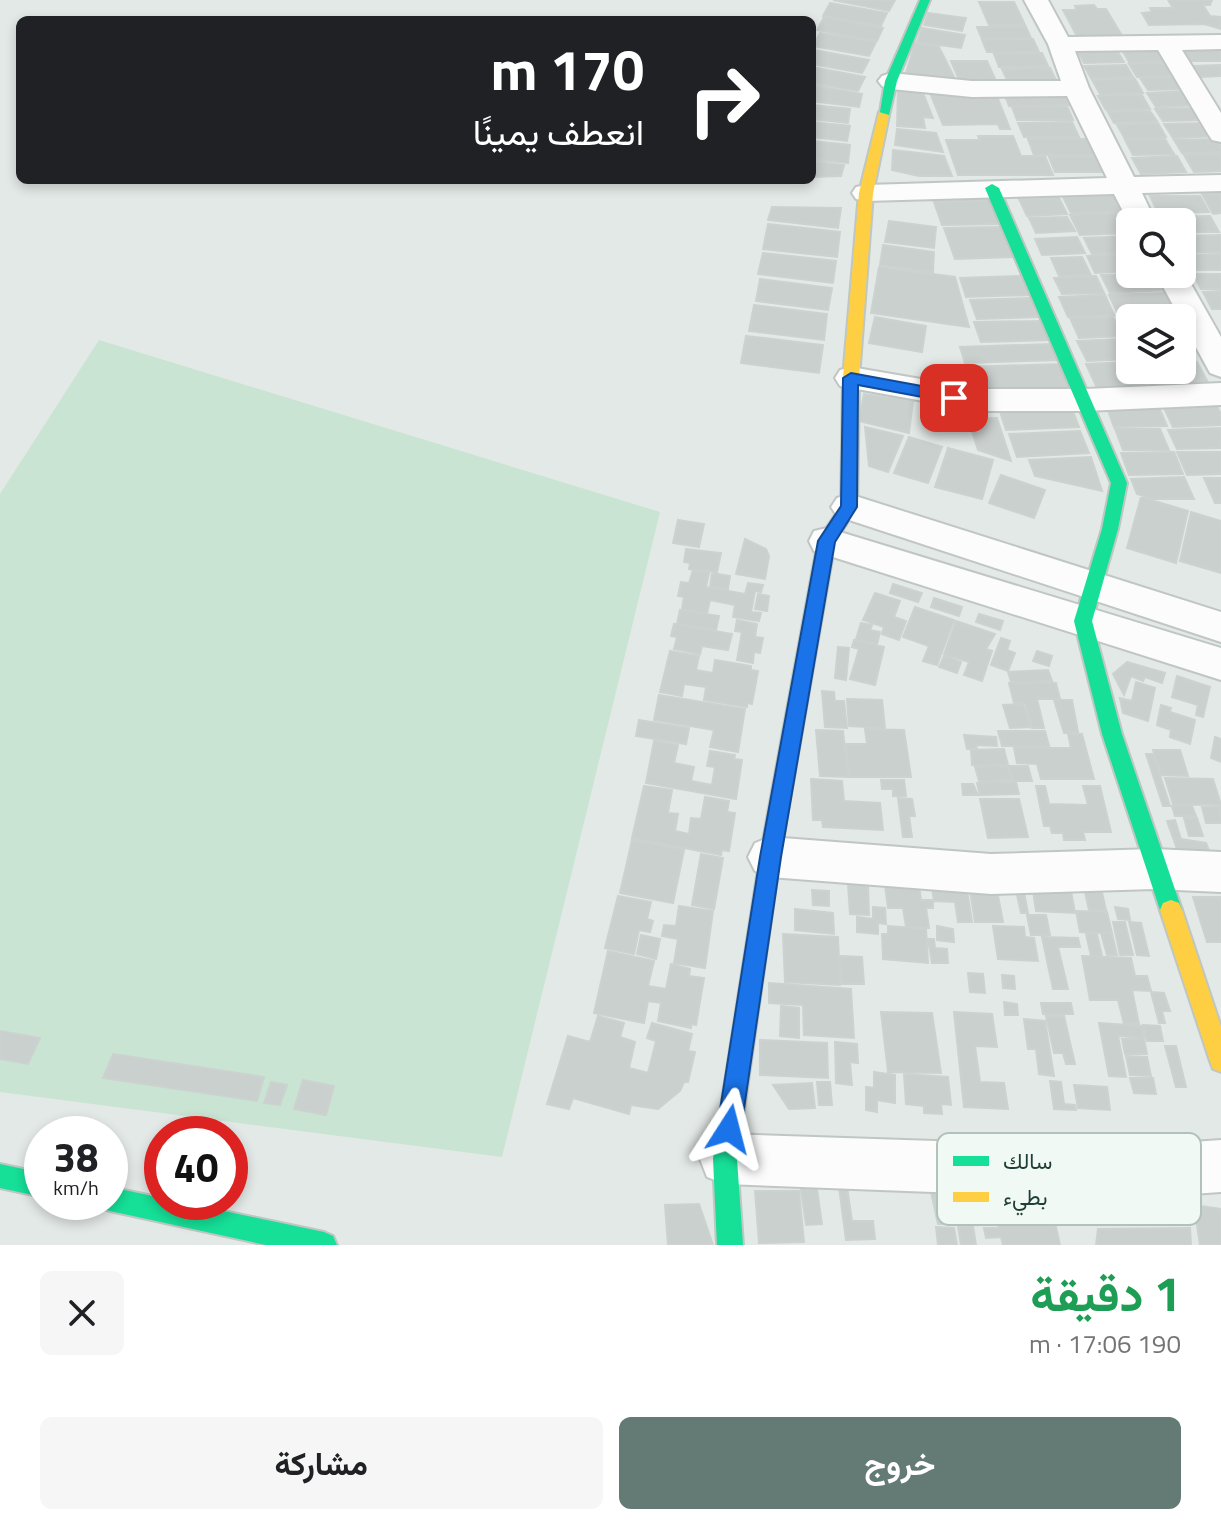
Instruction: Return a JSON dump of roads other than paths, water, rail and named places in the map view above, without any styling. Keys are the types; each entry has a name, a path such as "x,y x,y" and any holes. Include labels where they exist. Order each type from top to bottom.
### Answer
{"street":[{"path":"730,1245 725,1159 770,857 827,541 849,507 851,378 866,193 891,81 925,0"},
{"path":"1036,0 1060,44 1076,88 1135,208"},
{"path":"1060,44 1221,42"},
{"path":"1166,43 1221,134"},
{"path":"891,81 972,89 1076,88"},
{"path":"866,193 1221,183"},
{"path":"992,188 1119,483 1110,529 1087,604 1112,734 1154,869 1221,1061"},
{"path":"1179,288 1221,366"},
{"path":"851,378 954,398 1085,400 1221,394"},
{"path":"849,507 1087,604 1221,664"},
{"path":"827,541 1087,604 1221,627"},
{"path":"770,857 991,874 1154,869 1221,872"},
{"path":"725,1159 937,1167"},
{"path":"1201,1167 1221,1166"},
{"path":"0,1176 24,1181"},
{"path":"128,1203 324,1245"}]}
